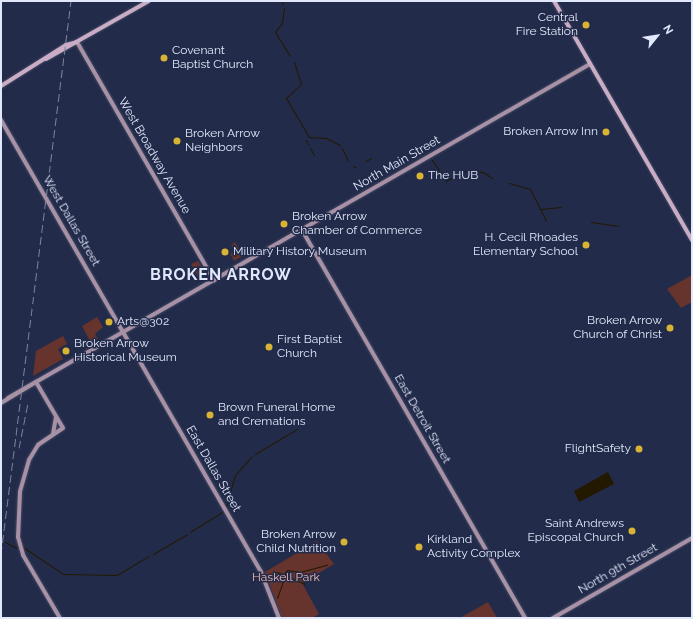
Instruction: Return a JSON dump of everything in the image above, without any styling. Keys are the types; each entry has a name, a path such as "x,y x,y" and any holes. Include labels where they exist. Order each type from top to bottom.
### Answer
{"main road":[{"path":"1,86 46,60 66,45 77,42 149,1"},
{"path":"554,1 692,240"}],"street":[{"name":"West Broadway Avenue","path":"77,42 214,280"},
{"name":"North Main Street","path":"1,403 590,64"},
{"name":"West Dallas Street","path":"1,120 123,332"},
{"name":"East Detroit Street","path":"302,230 525,618"},
{"name":"East Dallas Street","path":"123,332 261,572 279,618"},
{"path":"36,382 63,428 52,434 38,445 29,460 18,514 22,552 60,618"},
{"path":"52,434 56,417"},
{"name":"North 9th Street","path":"553,618 692,538"}],"green space":[{"path":"235,242 243,256 234,261 230,254 235,251 231,245"},
{"path":"198,261 206,274 200,280 191,264"},
{"path":"692,275 692,302 681,308 667,289"},
{"path":"97,317 103,327 95,334 98,339 91,343 82,326"},
{"path":"63,336 67,344 58,349 63,359 33,376 36,351"},
{"name":"Haskell Park","path":"317,541 334,564 302,583 319,614 312,618 282,618 265,572"},
{"path":"488,602 497,618 460,618"}],"shaded area":[{"path":"608,472 614,484 579,502 574,491"}],"waterway":[{"path":"284,8 282,23 275,32 290,56"},
{"path":"294,62 301,84 286,98 309,137 326,138 340,145"},
{"path":"306,140 308,145"},
{"path":"310,148 314,155"},
{"path":"342,148 348,161"},
{"path":"366,161 371,158"},
{"path":"432,160 446,181 465,171 483,172 492,178"},
{"path":"509,183 530,189 546,220"},
{"path":"541,209 561,207"},
{"path":"591,222 619,226"},
{"path":"255,454 297,429"},
{"path":"226,506 235,475 252,456"},
{"path":"190,532 223,511"},
{"path":"153,554 187,534"},
{"path":"5,542 17,548"},
{"path":"23,547 63,574 117,575 149,556"},
{"path":"283,575 287,570 300,572 327,565"},
{"path":"277,572 305,584"},
{"path":"277,598 285,576"}],"railway":[{"path":"1,554 71,1"},
{"path":"19,448 28,403"}],"place":[{"name":"Central Fire Station","path":"586,25"},
{"name":"Covenant Baptist Church","path":"164,58"},
{"name":"Broken Arrow Inn","path":"606,132"},
{"name":"Broken Arrow Neighbors","path":"177,141"},
{"name":"The HUB","path":"420,176"},
{"name":"Broken Arrow Chamber of Commerce","path":"284,224"},
{"name":"H. Cecil Rhoades Elementary School","path":"586,245"},
{"name":"Military History Museum","path":"225,252"},
{"name":"Arts@302","path":"109,322"},
{"name":"Broken Arrow Church of Christ","path":"670,328"},
{"name":"First Baptist Church","path":"269,347"},
{"name":"Broken Arrow Historical Museum","path":"66,351"},
{"name":"Brown Funeral Home and Cremations","path":"210,415"},
{"name":"FlightSafety","path":"639,449"},
{"name":"Saint Andrews Episcopal Church","path":"632,531"},
{"name":"Broken Arrow Child Nutrition","path":"344,542"},
{"name":"Kirkland Activity Complex","path":"419,547"}],"district":[{"name":"BROKEN ARROW","path":"221,275"}]}
